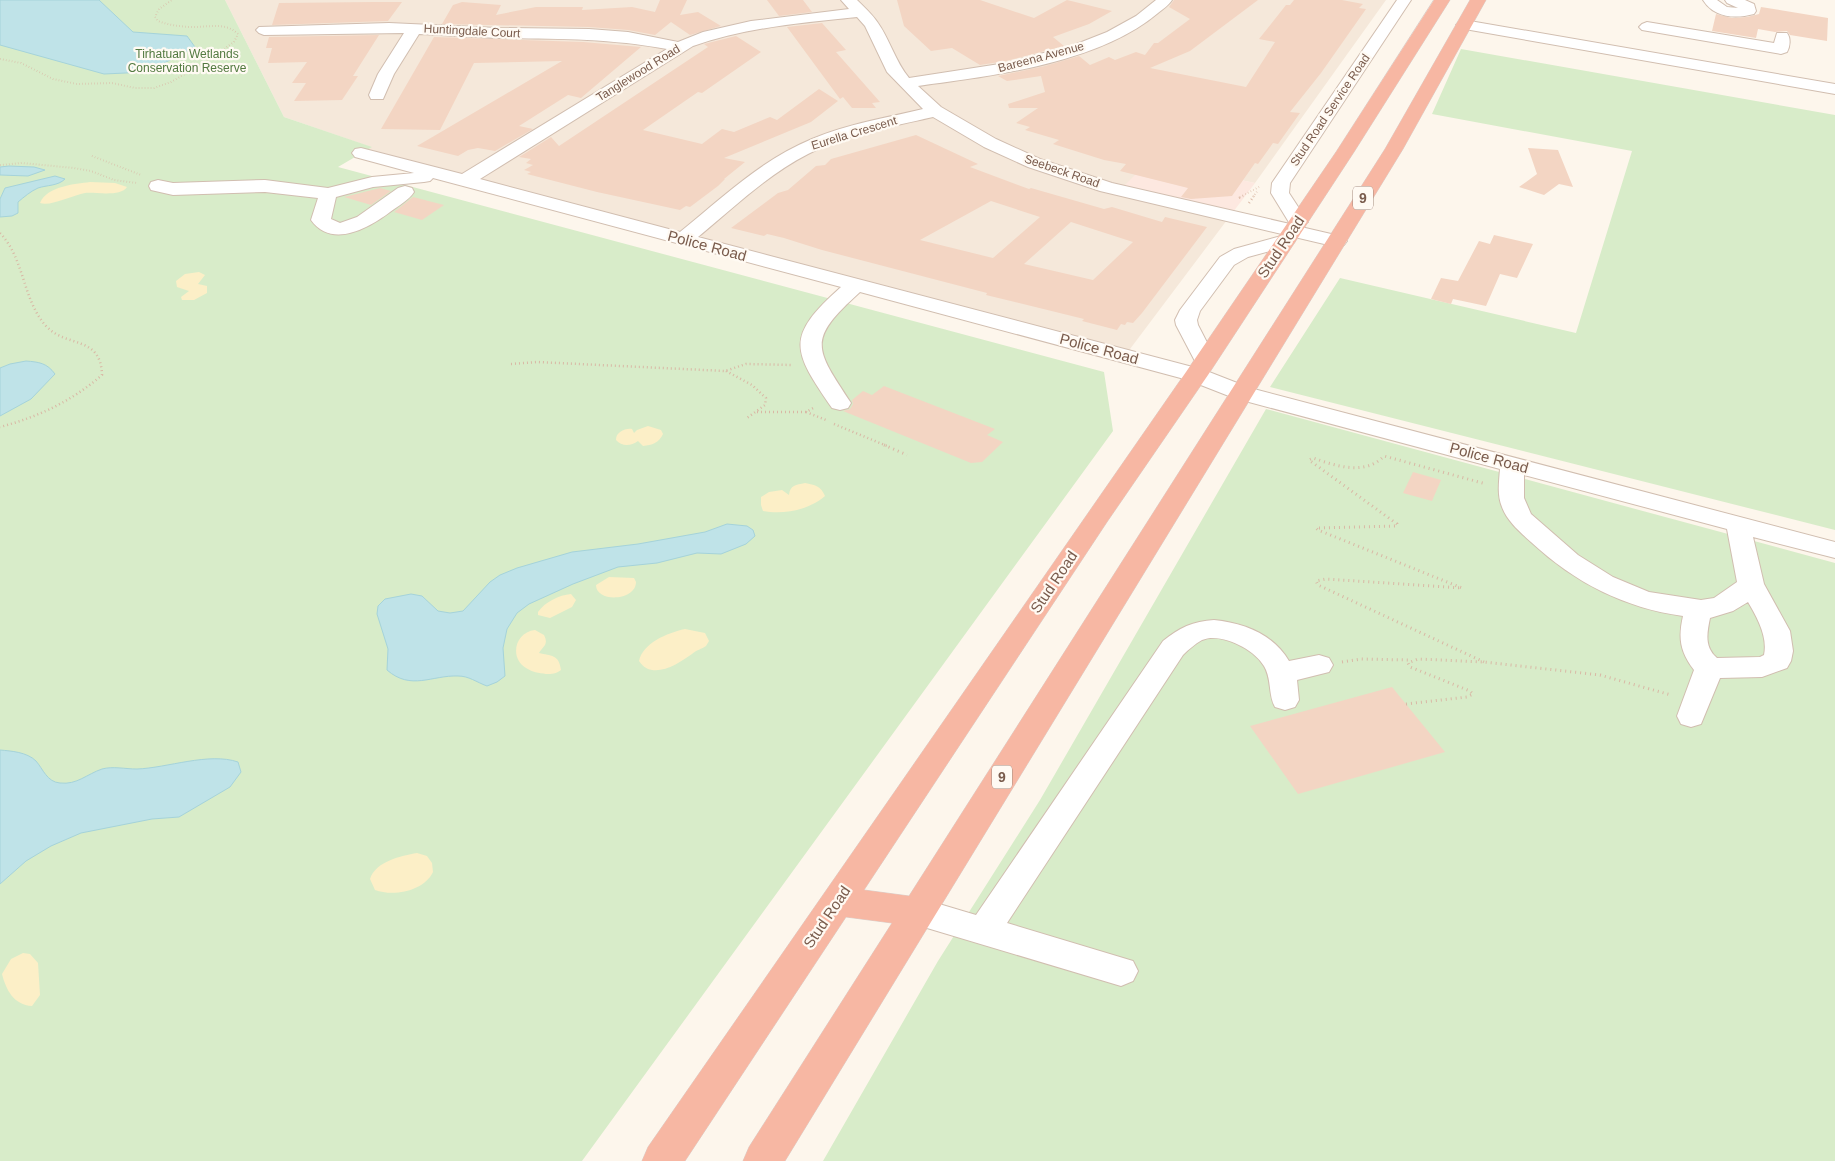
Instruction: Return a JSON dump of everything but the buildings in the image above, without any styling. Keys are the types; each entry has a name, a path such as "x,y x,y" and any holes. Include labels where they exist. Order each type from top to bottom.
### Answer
{"highway":[{"name":"Stud Road","path":"662,1161 1098,516 1201,367 1442,0"},
{"name":"9","path":"763,1161 1394,149 1478,0"},
{"path":"837,901 919,912"}],"street":[{"name":"Bareena Avenue","path":"905,83 989,71 1077,49 1128,27 1152,12 1165,0"},
{"name":"Stud Road Service Road","path":"1292,231 1280,193 1281,183 1404,0"},
{"path":"1710,0 1712,5 1720,9 1735,12 1749,11 1749,7 1745,4 1732,0"},
{"name":"Seebeck Road","path":"854,6 872,25 893,69 905,83 934,111 990,143 1034,163 1075,177 1143,196 1336,241"},
{"name":"Tanglewood Road","path":"456,179 679,47 704,36 854,6"},
{"path":"1464,25 1758,77 1783,72 1835,74"},
{"path":"1647,26 1781,49 1782,36"},
{"path":"378,95 386,74 414,29"},
{"name":"Huntingdale Court","path":"263,30 414,29 497,33 601,34 641,39 679,47"},
{"path":"1783,72 1835,89"},
{"name":"Eurella Crescent","path":"683,239 769,170 801,150 847,133 934,111"},
{"name":"Police Road","path":"361,153 855,285 1201,367 1242,393 1835,550"},
{"path":"320,176 344,180 357,186"},
{"path":"158,186 173,189 266,186 328,194 357,186 403,178 456,179"},
{"path":"328,194 321,220 330,227 351,227 369,219 405,192"},
{"path":"383,208 408,215"},
{"path":"1201,367 1186,320 1190,310 1226,260 1292,231"},
{"path":"838,399 812,358 810,346 817,324 855,285"},
{"path":"1513,464 1511,491 1516,511 1526,524 1553,548 1600,581 1635,596 1674,606 1698,609 1713,608 1734,600 1751,584"},
{"path":"1693,709 1704,677 1711,669 1723,667 1762,667 1777,661 1780,650 1778,636 1751,584 1738,524"},
{"path":"1698,609 1692,639 1694,651 1711,669"},
{"path":"984,930 1173,648 1186,637 1201,630 1221,630 1240,634 1257,643 1269,654 1283,686 1319,665"},
{"path":"919,912 1121,971"}],"path":[{"path":"0,59 21,63 52,79 77,84 112,83 135,88 162,86 205,62 234,42 238,34 227,27 191,27 158,21 155,17 156,13 172,0"},
{"path":"92,156 153,180 158,186"},
{"path":"0,165 22,163 64,167 91,171 114,180 158,186"},
{"path":"1234,199 1245,196 1262,185"},
{"path":"0,233 11,244 33,303 47,327 85,345 99,355 103,365 102,375 72,399 33,417 0,427"},
{"path":"511,364 537,362 725,371 748,381 758,388 766,398 765,405 748,418"},
{"path":"725,371 746,364 817,366"},
{"path":"757,412 806,412 838,399"},
{"path":"806,412 907,454"},
{"path":"1484,662 1318,585 1316,581 1326,579 1462,588 1318,530 1316,528 1397,526 1397,524 1309,460 1313,458 1338,466 1356,467 1374,465 1381,461 1384,456 1511,491"},
{"path":"1319,665 1361,660 1484,662 1600,675 1693,709"},
{"path":"1406,704 1467,698 1473,694 1470,691 1410,667 1408,663 1414,660"}],"shaded area":[{"path":"225,0 1386,0 1255,183 1149,161 1230,216 1124,357 361,153 371,147 284,117"},
{"path":"1149,161 1255,183 1230,216 1120,190"}],"green space":[{"name":"Tirhatuan Wetlands Conservation Reserve","path":"0,0 225,0 284,117 372,147 338,167 1104,372 1113,431 582,1161 0,1161"},
{"path":"1461,49 1835,115 1835,530 1270,387 1340,278 1576,333 1632,151 1432,114"},
{"path":"1266,409 1835,563 1835,1161 823,1161 938,961 1040,800"}],"sand":[{"path":"90,182 115,183 127,187 114,193 85,193 55,202 40,203 44,197 55,189"},
{"path":"199,272 205,275 198,284 207,286 207,293 194,300 182,300 181,297 189,291 177,287 176,281 185,274"},
{"path":"648,426 661,430 663,434 655,443 643,446 638,441 627,445 621,444 616,440 619,433 624,430 632,429 634,433"},
{"path":"805,483 812,484 822,490 825,496 811,505 796,510 787,512 763,511 761,497 769,492 782,490 789,495 792,487"},
{"path":"609,577 634,578 636,582 630,593 623,596 609,597 602,595 596,585"},
{"path":"571,594 576,600 572,607 550,618 538,615 541,608 548,602 557,597"},
{"path":"685,629 705,633 709,641 706,646 665,669 651,670 644,667 639,661 645,649 651,644 664,636"},
{"path":"535,630 544,635 546,641 539,653 556,658 561,670 552,674 533,671 521,664 517,658 516,652 519,640 523,635"},
{"path":"417,853 427,856 432,863 433,872 429,879 408,891 391,893 375,890 370,879 378,868 390,860"},
{"path":"23,953 30,954 38,963 40,995 32,1006 20,1003 12,996 2,974 11,959"}],"water":[{"path":"0,0 99,0 133,32 187,36 195,47 147,72 104,74 0,45"},
{"path":"0,167 34,167 45,170 28,176 0,175"},
{"path":"55,176 65,179 59,183 38,188 18,202 18,213 12,216 0,217 0,199 5,188"},
{"path":"26,361 49,367 55,374 31,399 0,416 0,368"},
{"path":"727,524 747,526 753,530 755,536 746,544 721,554 697,553 657,563 618,567 573,584 529,604 517,613 507,629 503,648 505,676 497,682 487,686 462,676 413,681 405,680 387,670 388,649 377,614 378,606 385,599 411,594 422,596 438,611 450,613 463,611 490,582 500,575 517,568 572,552 638,544 705,532"},
{"path":"0,750 19,752 32,758 49,778 60,783 77,781 106,768 149,768 188,761 214,759 227,759 238,762 241,772 230,787 179,817 152,819 81,833 51,846 26,861 0,884"}]}
